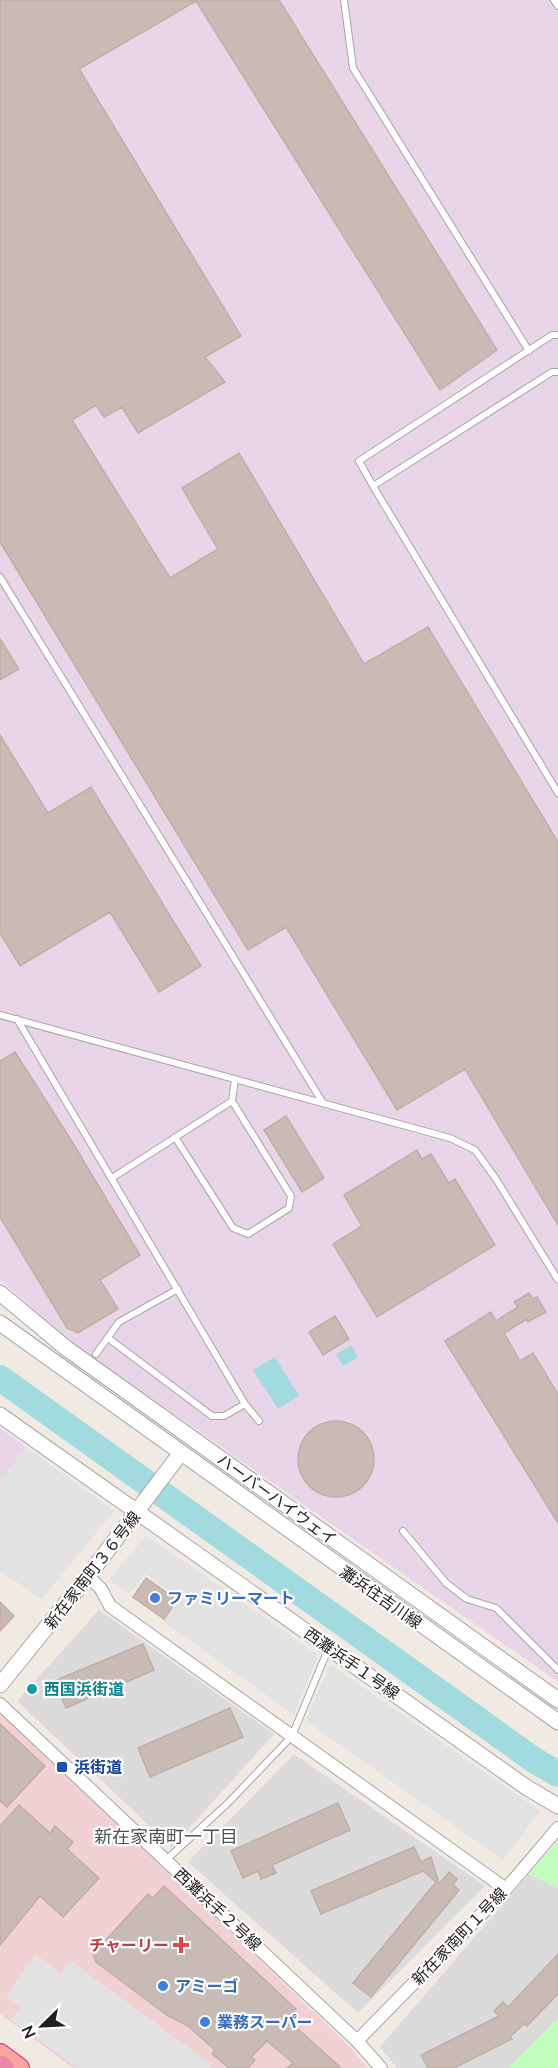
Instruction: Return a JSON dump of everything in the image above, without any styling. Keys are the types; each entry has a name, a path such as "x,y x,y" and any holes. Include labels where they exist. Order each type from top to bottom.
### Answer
{"highway":[{"path":"0,2054 19,2068"}],"street":[{"name":"ハーバーハイウェイ","path":"0,1293 66,1348 558,1700"},
{"name":"ハーバーハイウェイ","path":"0,1305 61,1356 558,1710"},
{"name":"灘浜住吉川線","path":"0,1323 180,1454 558,1722"},
{"name":"西灘浜手１号線","path":"0,1415 526,1787 558,1806"},
{"name":"新在家南町３６号線","path":"0,1685 138,1512 180,1454"},
{"path":"88,1576 102,1589 110,1606 506,1889"},
{"name":"西灘浜手２号線","path":"0,1704 357,2041 381,2068"},
{"name":"新在家南町１号線","path":"357,2041 506,1889 558,1828"}],"lane":[{"path":"344,0 353,68 528,351"},
{"path":"554,0 558,6"},
{"path":"558,335 552,335 359,461 558,793"},
{"path":"373,486 552,372 558,372"},
{"path":"0,577 323,1103"},
{"path":"0,1015 450,1138 475,1150 496,1179 558,1280"},
{"path":"17,1019 245,1404 259,1420"},
{"path":"175,1137 233,1228 248,1234 289,1208 291,1197 232,1101 235,1079"},
{"path":"112,1178 232,1101"},
{"path":"96,1354 119,1322 178,1289"},
{"path":"108,1338 212,1416 224,1416 245,1404"},
{"path":"403,1531 446,1583 467,1599 496,1608 558,1670"},
{"path":"166,1860 228,1803 292,1736 329,1647"}],"shaded area":[{"path":"0,0 558,0 558,1682 62,1336 0,1279"},
{"path":"0,1428 26,1447 0,1481"},
{"path":"26,1447 114,1511 42,1599 0,1571 0,1481"},
{"path":"146,1535 318,1655 294,1715 163,1621 179,1598 145,1574 129,1594 109,1580"},
{"path":"99,1610 274,1734 172,1847 17,1701"},
{"path":"330,1664 540,1811 503,1860 306,1721"},
{"path":"3,1713 349,2046 368,2068 73,2068 0,2014 0,1716"},
{"path":"294,1754 485,1886 358,2013 188,1862"},
{"path":"529,1874 558,1888 558,2018 509,2068 397,2068 380,2047"},
{"path":"36,1954 61,1973 71,1961 212,2065 210,2068 77,2068 11,2019 21,2007 6,1996"}],"green space":[{"path":"558,1841 558,1888 529,1874"},
{"path":"558,2018 558,2068 509,2068"}],"water":[{"path":"351,1345 358,1357 343,1366 336,1354"},
{"path":"275,1357 299,1396 278,1409 253,1370"}],"building":[{"path":"0,0 279,0 497,350 440,390 196,1 79,69 241,336 205,357 225,382 138,433 122,407 104,417 96,405 72,420 170,578 218,549 182,488 239,453 364,664 428,627 558,842 558,1225 465,1069 397,1110 286,927 248,950 0,542"},
{"path":"0,639 19,669 0,680"},
{"path":"0,735 48,813 91,787 201,966 159,992 110,912 20,966 0,933"},
{"path":"15,1052 140,1255 100,1280 118,1309 78,1333 67,1328 0,1217 0,1061"},
{"path":"286,1116 324,1178 302,1192 264,1130"},
{"path":"417,1150 422,1159 431,1154 449,1183 455,1179 495,1245 377,1317 333,1244 362,1226 344,1195"},
{"path":"529,1293 533,1299 537,1297 546,1312 528,1322 527,1319 504,1333 520,1361 533,1353 558,1394 558,1523 445,1341 491,1312 496,1321 518,1307 514,1302"},
{"path":"335,1316 349,1339 323,1355 309,1332"},
{"path":"329,1421 343,1421 357,1427 368,1438 374,1452 371,1474 363,1486 343,1497 329,1497 315,1491 304,1480 298,1466 298,1452 304,1438 315,1427"},
{"name":"ファミリーマート","path":"146,1578 177,1600 164,1619 133,1597"},
{"path":"0,1602 14,1616 0,1631"},
{"path":"143,1644 154,1670 66,1708 54,1681"},
{"path":"230,1708 243,1737 150,1777 138,1748"},
{"path":"0,1724 45,1766 7,1807 0,1801"},
{"path":"338,1803 350,1830 272,1865 276,1873 261,1879 258,1871 243,1878 231,1851"},
{"path":"19,1805 50,1833 55,1826 73,1842 67,1849 99,1878 63,1917 40,1896 0,1945 0,1826"},
{"path":"414,1847 421,1862 431,1857 439,1884 449,1872 457,1879 453,1885 459,1890 371,1997 353,1983 436,1882 423,1871 321,1914 311,1891"},
{"path":"164,1886 296,2009 287,2019 341,2068 287,2068 293,2063 267,2041 251,2057 255,2060 248,2068 229,2068 212,2054 215,2050 188,2026 167,2015 96,1962 93,1954 148,1894 153,1898"},
{"path":"558,1954 558,1994 527,2026 525,2023 511,2036 512,2039 454,2068 428,2068 421,2055 499,2016 494,2011 503,2002 508,2007"}],"waterway":[{"path":"0,1378 534,1760 558,1774"}],"place":[{"name":"ファミリーマート","path":"155,1598"},
{"name":"西国浜街道","path":"32,1689"},
{"name":"浜街道","path":"62,1767"},
{"name":"チャーリー","path":"181,1945"},
{"name":"アミーゴ","path":"163,1986"},
{"name":"業務スーパー","path":"205,2022"}],"district":[{"name":"新在家南町一丁目","path":"166,1837"}]}
